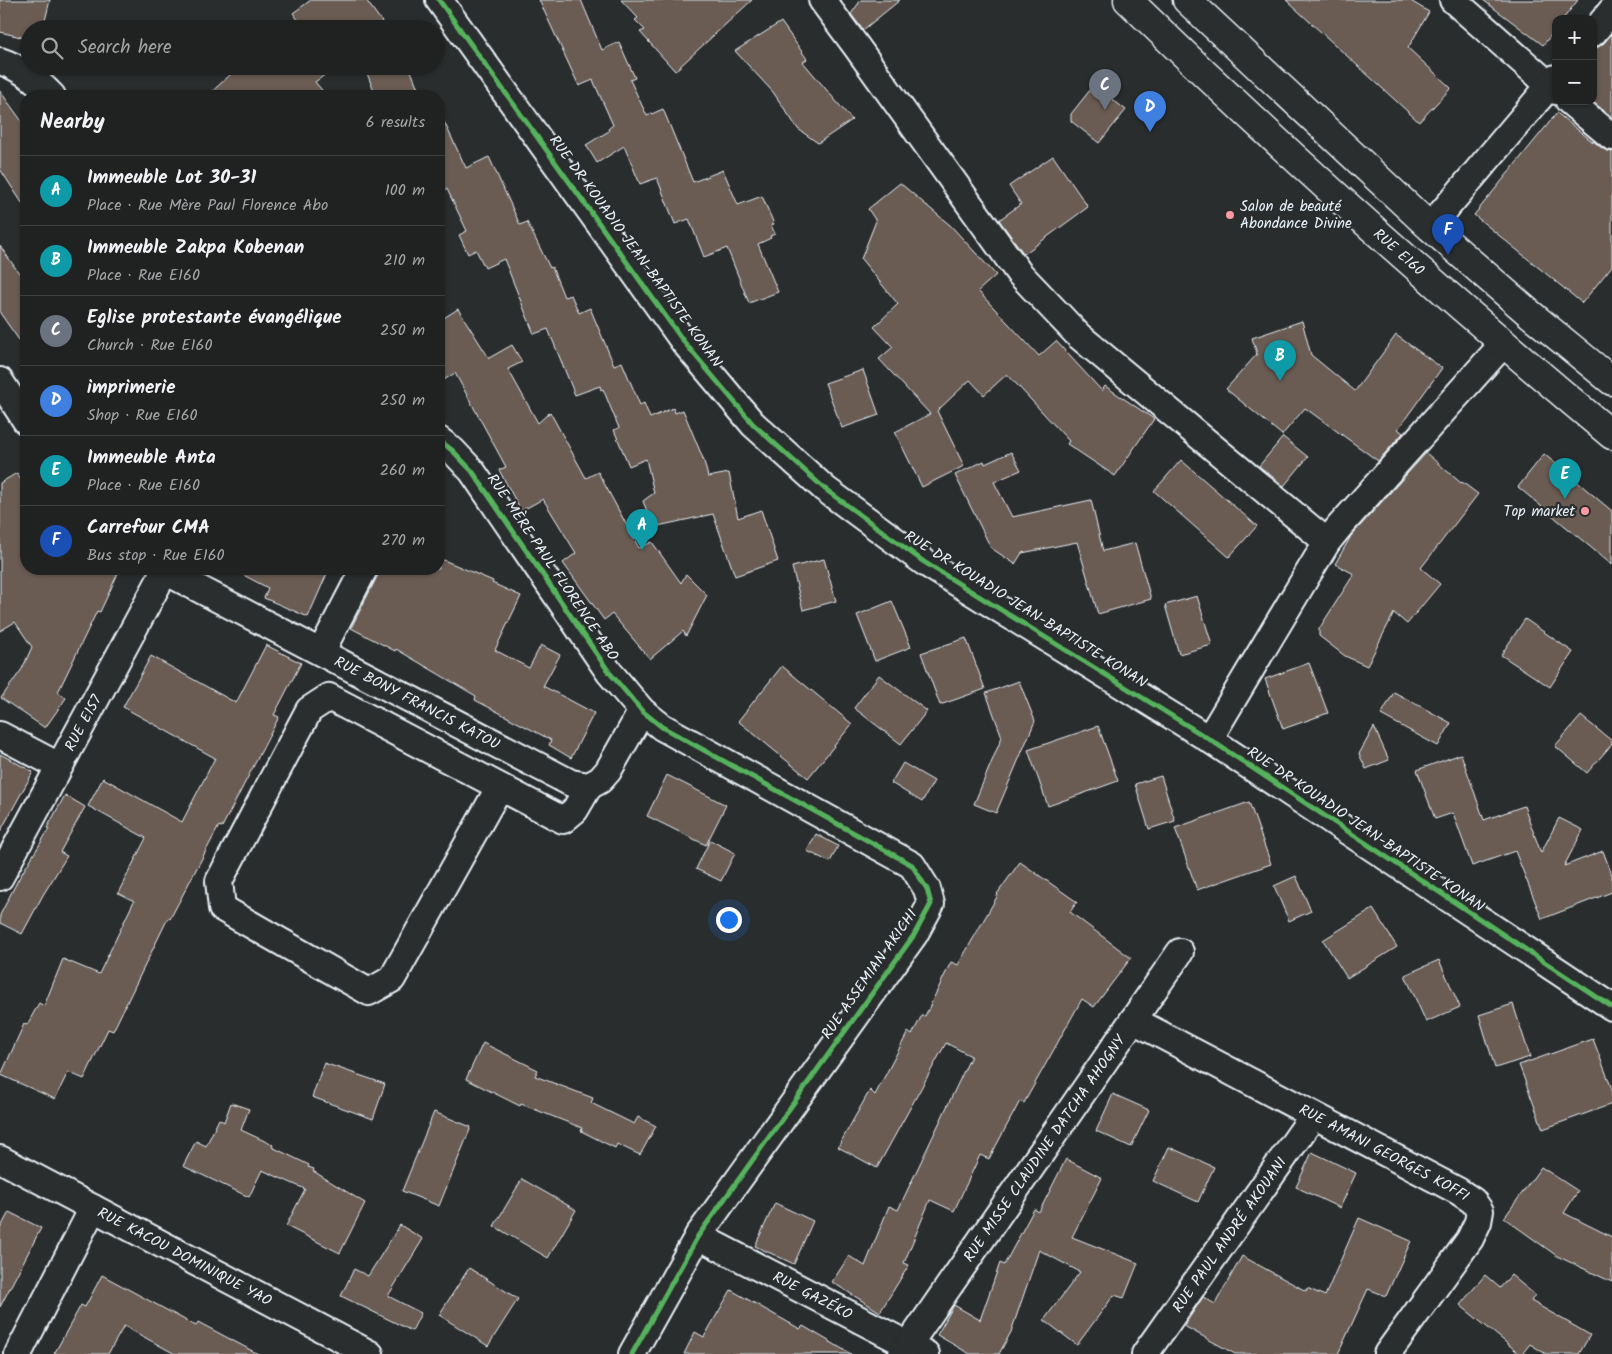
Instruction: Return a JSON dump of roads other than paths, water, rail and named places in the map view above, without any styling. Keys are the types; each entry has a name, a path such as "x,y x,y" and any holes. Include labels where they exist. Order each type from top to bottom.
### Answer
{"street":[{"name":"RUE DR KOUADIO JEAN-BAPTISTE KONAN","path":"440,0 684,342 753,424 825,489 924,562 1209,739 1612,1007"},
{"path":"822,0 1018,273 1079,336 1327,542"},
{"name":"RUE E160","path":"1128,0 1219,88 1503,344 1612,435"},
{"path":"1187,0 1430,226 1529,313 1612,381"},
{"path":"1453,0 1552,85"},
{"path":"1597,27 1612,10"},
{"path":"0,61 20,70"},
{"path":"29,75 46,90"},
{"path":"1430,226 1552,94"},
{"path":"1576,105 1612,136"},
{"path":"1209,739 1327,542 1503,344"},
{"path":"0,381 20,411"},
{"name":"RUE MÈRE PAUL FLORENCE ABO","path":"445,445 472,471 609,672 642,711"},
{"name":"RUE E157","path":"0,877 161,575"},
{"name":"RUE BONY FRANCIS KATOU","path":"175,575 571,783 589,786"},
{"path":"321,652 361,575"},
{"path":"498,788 392,979 369,992 222,908 219,880 310,710 329,697 498,788 563,820 575,810 589,786 600,780 608,771 642,711"},
{"name":"RUE ASSEMIAN AKICHI","path":"632,1354 698,1236 914,935 931,904 927,889 912,865 662,727 642,711"},
{"path":"0,735 59,766"},
{"name":"RUE MISSE CLAUDINE DATCHA AHOGNY","path":"912,1351 1180,952"},
{"name":"RUE AMANI GEORGES KOFFI","path":"1133,1020 1458,1191 1473,1201 1480,1211 1478,1222 1470,1239 1387,1354"},
{"name":"RUE PAUL ANDRÉ AKOUANI","path":"1145,1354 1313,1116"},
{"name":"RUE KACOU DOMINIQUE YAO","path":"0,1159 89,1218 370,1354"},
{"path":"18,1354 89,1218"},
{"name":"RUE GAZÉKO","path":"698,1236 912,1351"}],"place":[{"name":"Eglise protestante évangélique","path":"1105,110"},
{"name":"imprimerie","path":"1150,132"},
{"name":"Salon de beauté Abondance Divine","path":"1230,215"},
{"name":"Carrefour CMA","path":"1448,255"},
{"name":"Immeuble Zakpa Kobenan","path":"1280,381"},
{"name":"Immeuble Anta","path":"1565,499"},
{"name":"Top market","path":"1585,511"},
{"name":"Immeuble Lot 30-31","path":"642,550"}]}
